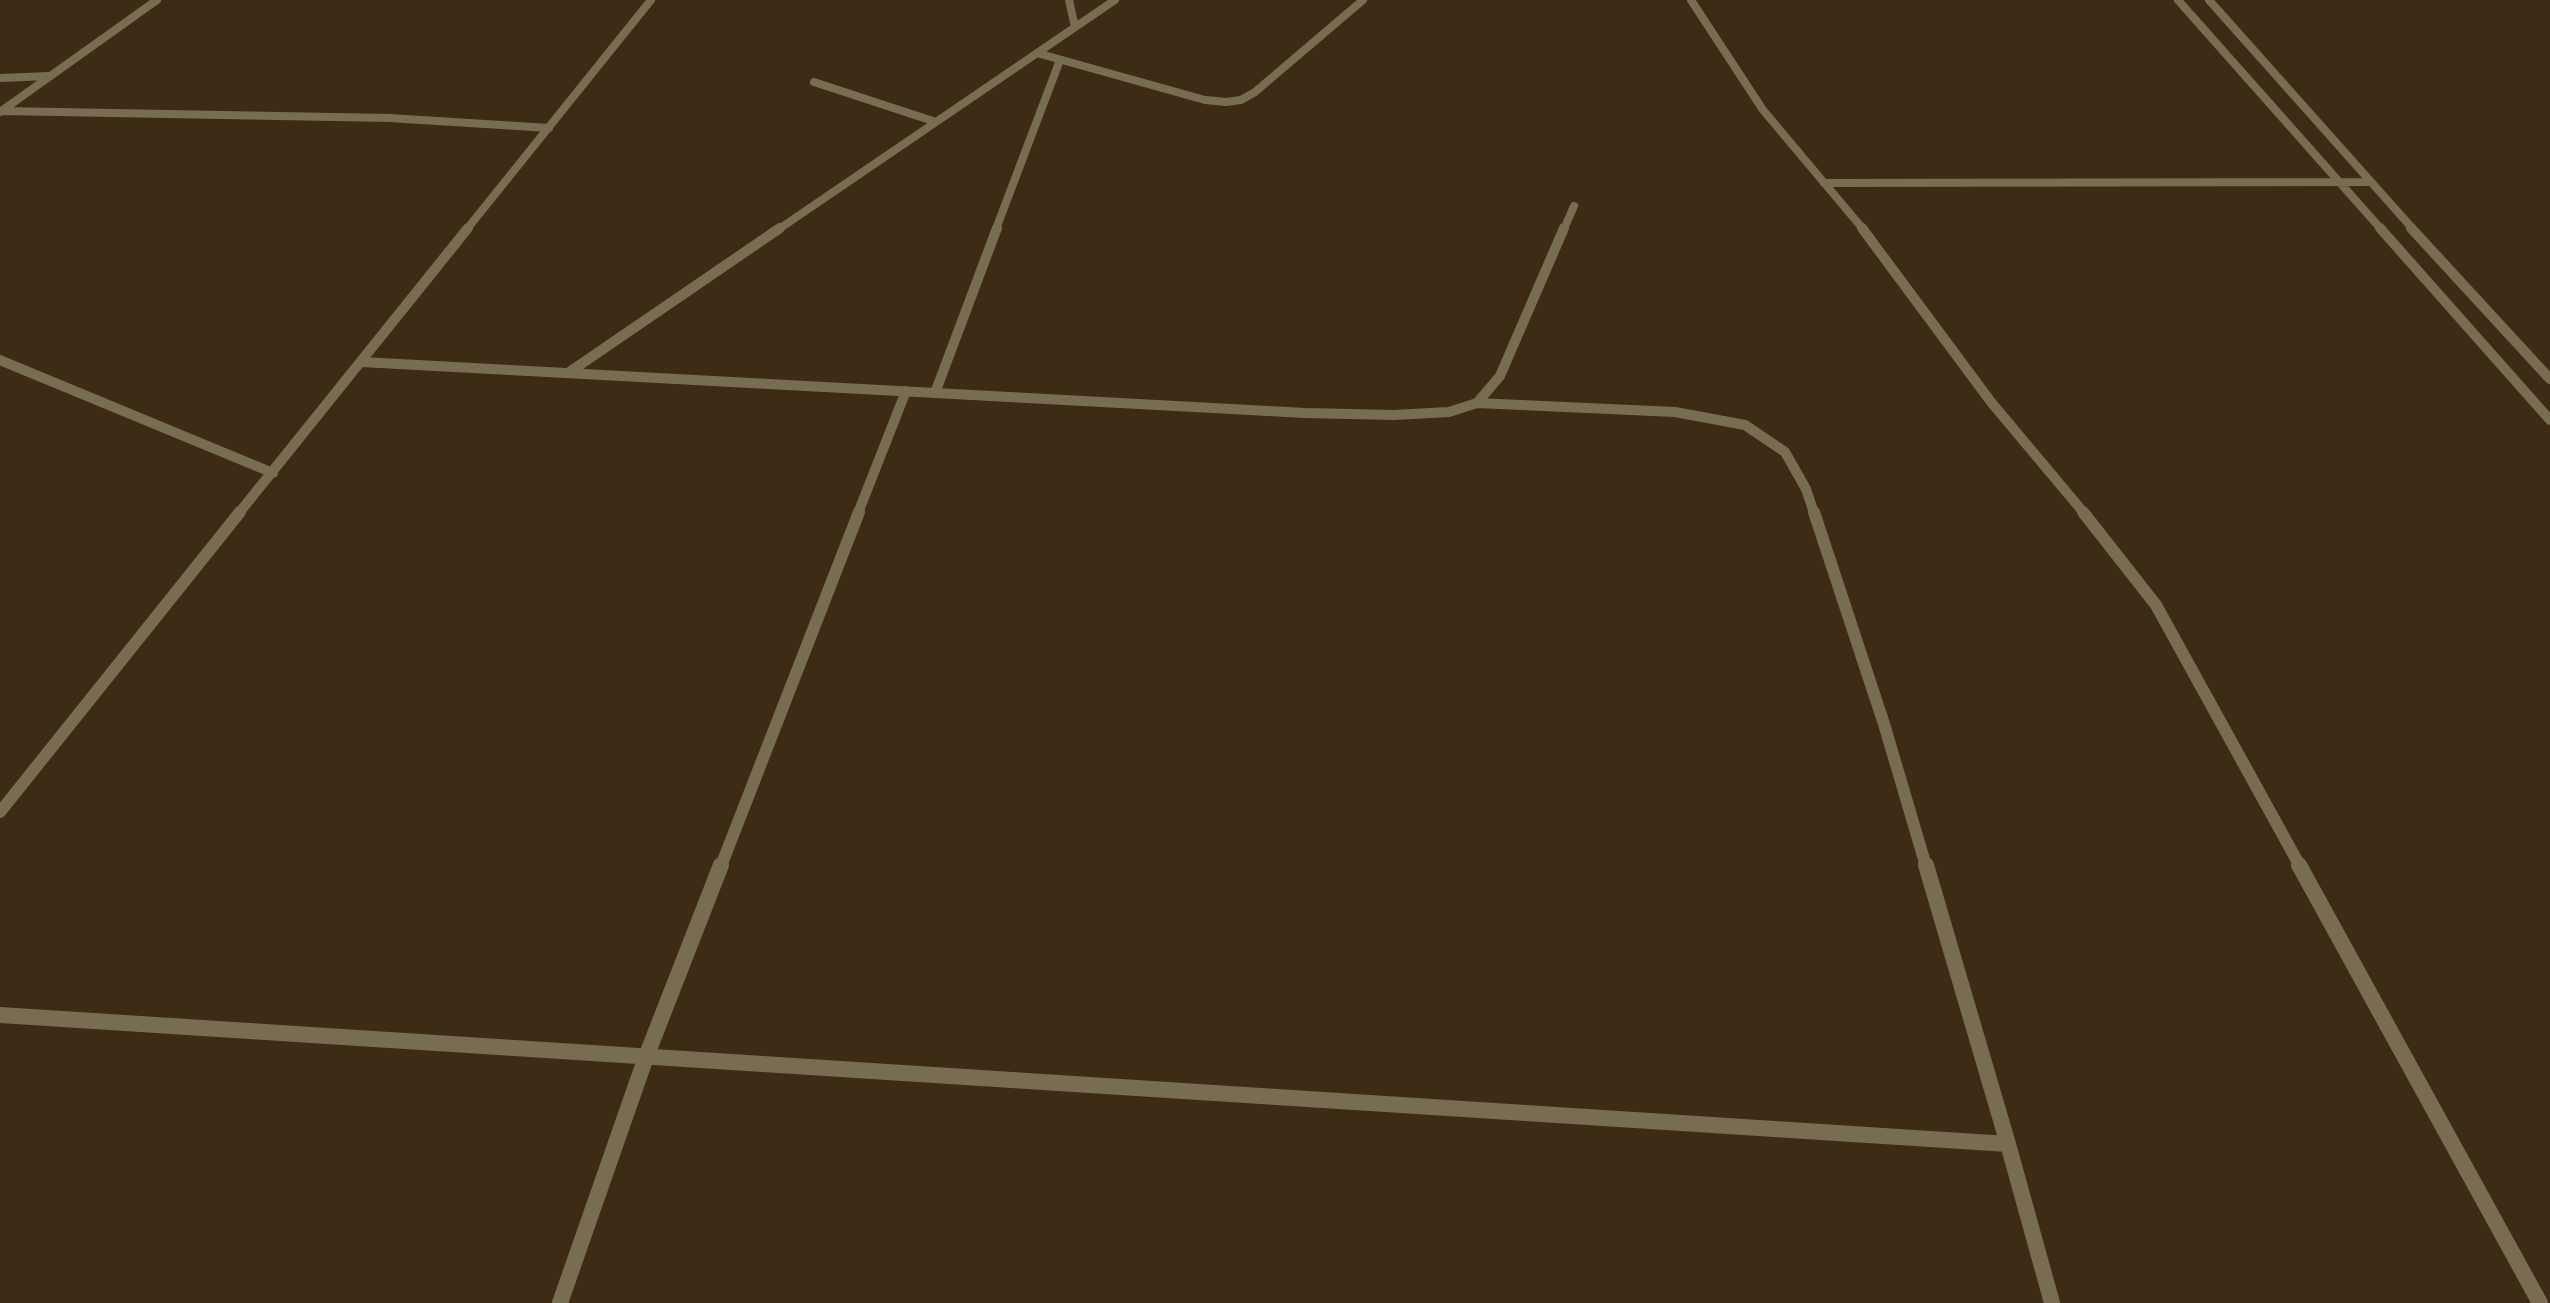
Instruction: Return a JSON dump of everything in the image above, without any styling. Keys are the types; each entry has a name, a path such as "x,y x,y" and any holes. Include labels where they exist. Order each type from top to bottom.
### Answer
{"street":[{"path":"1,111 157,0"},
{"path":"0,812 651,0"},
{"path":"1069,0 1075,27"},
{"path":"568,373 1115,0"},
{"path":"1037,53 1205,100 1226,102 1241,100 1255,92 1363,0"},
{"path":"1691,0 1763,110 1874,242 1991,402 2110,544 2156,605 2540,1303"},
{"path":"2178,0 2550,420"},
{"path":"2209,0 2369,182 2550,379"},
{"path":"935,393 1060,60"},
{"path":"0,78 49,76"},
{"path":"814,82 936,122"},
{"path":"1,111 389,118 549,128"},
{"path":"1824,183 2369,182"},
{"path":"1477,403 1500,376 1574,206"},
{"path":"0,360 273,473"},
{"path":"362,362 1305,413 1394,415 1449,412 1477,403 1675,412 1717,418 1745,425 1786,452 1806,489 1884,724 2008,1144 2052,1303"},
{"path":"560,1303 646,1057 906,391"},
{"path":"0,1015 2008,1144"}]}
